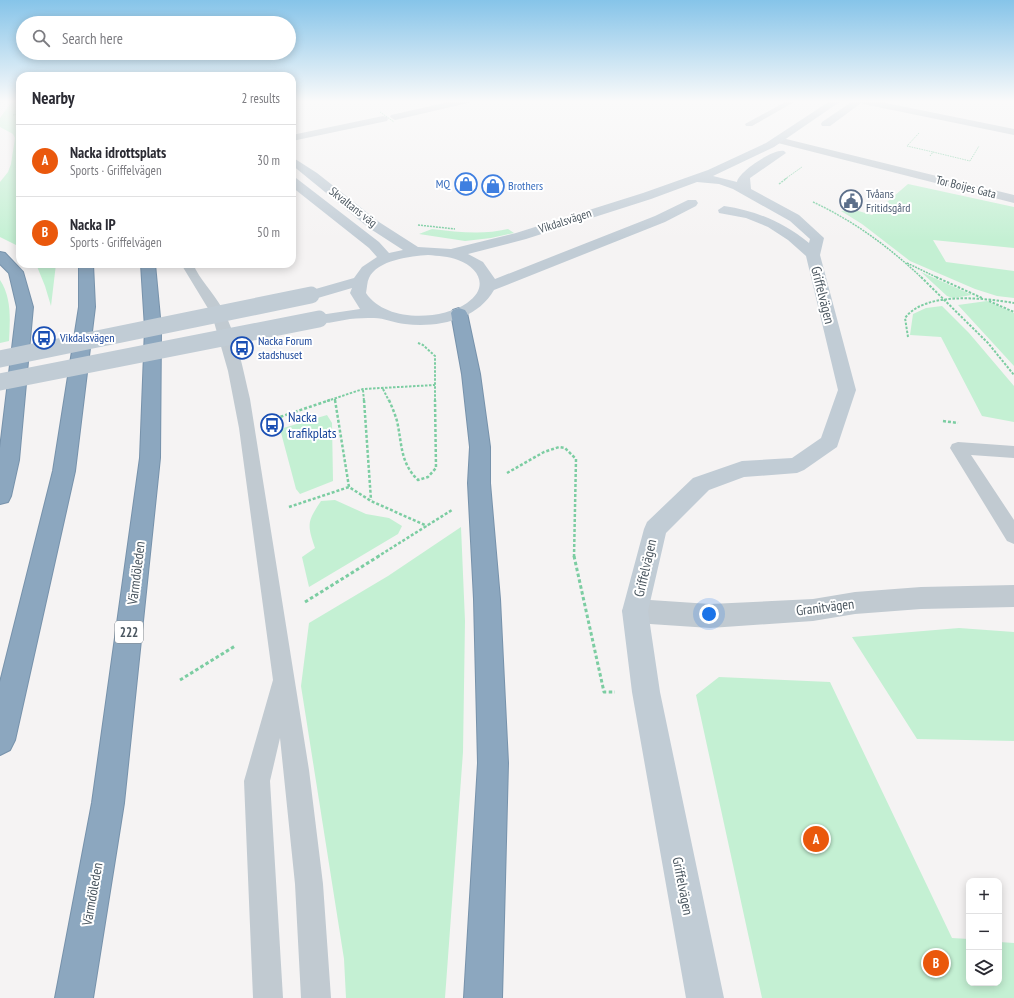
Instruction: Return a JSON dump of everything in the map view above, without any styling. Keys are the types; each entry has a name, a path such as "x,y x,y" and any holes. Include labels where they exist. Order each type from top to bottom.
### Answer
{"highway":[{"path":"0,256 16,272 25,307 8,460 0,496"},
{"path":"0,740 64,471 87,306 86,268"},
{"name":"Värmdöleden","path":"74,998 108,803 150,458 154,328 148,268"},
{"path":"459,313 471,374 480,447 479,483 488,607 493,763 483,998"}],"street":[{"name":"Vikdalsvägen","path":"453,254 521,236 647,196 732,163 763,148"},
{"path":"675,184 674,189 679,195 702,206 724,210 745,205 750,201 743,180 745,176 791,148"},
{"name":"Tor Boijes Gata","path":"806,148 1014,199"},
{"name":"Skvaltans väg","path":"296,163 376,226 396,237 415,252"},
{"name":"Vikdalsvägen","path":"692,178 720,180 748,193"},
{"name":"Skvaltans väg","path":"296,183 354,231 374,245 388,259"},
{"name":"Griffelvägen","path":"704,998 646,692 635,611 654,529 701,484 742,469 797,465 830,442 847,390 813,255 817,238 806,225 787,212 748,193"},
{"path":"488,286 660,219 702,206"},
{"name":"Griffelvägen","path":"724,210 742,212 770,222 796,238 813,255"},
{"path":"415,252 453,254 463,257 480,266 488,279 488,286 478,301 459,313 433,320 418,321 391,318 380,314 363,302 359,295 360,281 370,268 388,259 415,252"},
{"path":"0,359 311,295 360,281"},
{"path":"0,382 319,319 352,314 380,314"},
{"name":"Granitvägen","path":"635,611 710,616 813,610 855,603 921,598 1014,596"}],"lane":[{"path":"189,268 191,274 218,313 237,375 284,676 313,921 316,998"},
{"path":"1014,452 958,448 1014,536"},
{"path":"268,998 257,781 284,676"}],"path":[{"path":"914,148 970,161 978,148"},
{"path":"930,156 933,152"},
{"path":"777,186 781,188"},
{"path":"808,200 849,220 904,262 946,300 1014,374"},
{"path":"904,262 1014,312"},
{"path":"908,337 905,318 906,314 920,305 946,300 986,299 1014,303"},
{"path":"383,389 396,420 406,465 411,475 418,480 425,479 432,475 436,468 435,356"},
{"path":"270,420 363,389 436,385"},
{"path":"363,389 371,501"},
{"path":"336,399 349,487 371,501 427,526"},
{"path":"504,475 543,453 556,448 564,448 571,452 576,459 574,557 604,692 646,692"},
{"path":"289,507 349,487"},
{"path":"305,602 454,508"},
{"path":"180,680 235,646"}],"green space":[{"path":"14,148 16,148 16,245 0,237 0,182 8,172"},
{"path":"908,184 1014,207 1014,248 933,240 946,262 1014,271 1014,298 997,296 975,289 910,261 862,224 841,211 855,210 872,215"},
{"path":"432,229 461,232 489,232 508,229 514,233 491,238 465,241 419,234"},
{"path":"38,268 56,268 51,306"},
{"path":"921,272 972,295 953,298 947,296"},
{"path":"0,280 7,294 10,317 9,341 0,343"},
{"path":"987,301 1014,313 1014,366 958,305"},
{"path":"942,306 969,333 1014,386 1014,422 982,416 941,337 910,335 913,314 926,308"},
{"path":"327,415 332,423 333,481 300,494 296,489 280,429"},
{"path":"335,500 366,514 389,518 402,526 398,534 309,587 302,557 315,548 310,528 311,519 321,501"},
{"path":"461,527 465,621 463,752 445,998 346,998 344,959 301,686 309,623 388,576"},
{"path":"959,628 1014,632 1014,741 917,739 852,637"},
{"path":"719,677 830,682 952,938 966,939 966,986 1002,986 1002,942 1014,943 1014,998 762,998 696,695"}],"place":[{"name":"MQ","path":"466,184"},
{"name":"Brothers","path":"493,186"},
{"name":"Tvåans Fritidsgård","path":"851,201"},
{"name":"Vikdalsvägen","path":"44,338"},
{"name":"Nacka Forum stadshuset","path":"242,348"},
{"name":"Nacka trafikplats","path":"272,425"},
{"name":"Nacka idrottsplats","path":"816,839"},
{"name":"Nacka IP","path":"936,963"}]}
